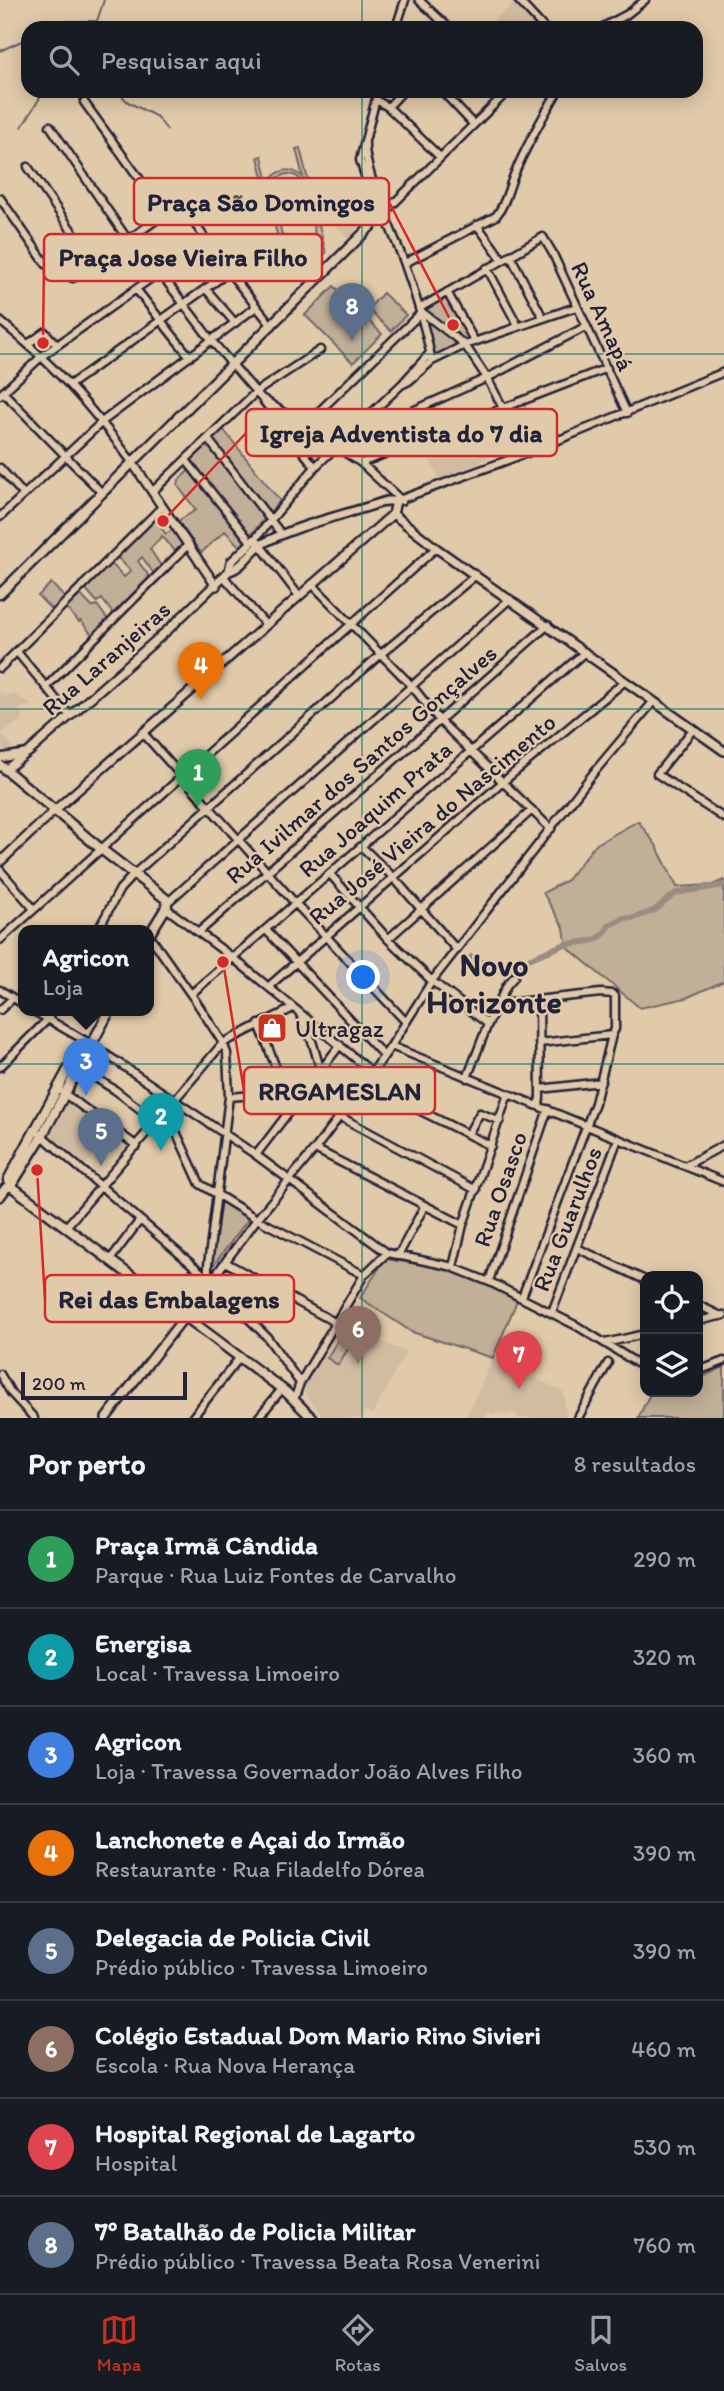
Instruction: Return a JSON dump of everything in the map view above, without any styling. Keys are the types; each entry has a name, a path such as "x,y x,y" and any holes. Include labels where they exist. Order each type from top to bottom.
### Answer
{"main road":[{"path":"0,594 385,212"},
{"path":"3,767 134,874 167,905 154,927"},
{"path":"0,1196 107,1016"},
{"path":"61,1091 80,1068 83,1053"},
{"path":"7,1183 282,1389 312,1418"}],"street":[{"path":"398,21 405,0"},
{"path":"419,0 442,21"},
{"path":"518,0 538,21"},
{"path":"614,21 645,0"},
{"path":"388,107 397,98"},
{"path":"448,98 472,124"},
{"path":"385,212 500,98"},
{"path":"405,263 496,216 554,98"},
{"path":"432,361 421,310 405,263 378,194 366,179 360,160 376,100 388,107 440,157"},
{"path":"84,102 165,214"},
{"path":"50,126 131,238 315,467"},
{"path":"28,167 94,263"},
{"path":"0,198 46,264 73,278 198,191"},
{"path":"180,203 272,326"},
{"path":"477,225 502,259"},
{"name":"Rua Amapá","path":"510,255 542,237 552,252 627,413"},
{"path":"102,492 2,393 42,356 206,239"},
{"path":"46,264 79,240"},
{"path":"304,426 421,310 446,292 510,255 544,318"},
{"path":"487,268 518,327"},
{"path":"71,384 229,272"},
{"path":"136,289 190,357"},
{"path":"206,289 235,323"},
{"path":"446,292 475,342"},
{"path":"0,517 103,421 256,307"},
{"path":"401,385 432,361 465,345 576,307"},
{"path":"421,310 465,345 487,378 527,453"},
{"path":"0,321 71,384 103,421 216,586"},
{"path":"340,444 487,378 585,327"},
{"path":"28,344 45,332 57,345"},
{"path":"152,492 256,393 320,350"},
{"path":"255,542 315,467 401,385 430,352"},
{"path":"361,463 607,368"},
{"path":"0,862 265,624 393,514 399,501 527,453 724,372"},
{"path":"262,399 270,401 304,426 340,444 399,501"},
{"path":"208,439 282,535"},
{"path":"186,460 299,596"},
{"path":"0,468 24,495"},
{"name":"Rua Laranjeiras","path":"3,767 25,754 70,716 216,586 226,574 234,570 255,542 386,501 399,501"},
{"path":"0,668 162,507"},
{"path":"393,514 436,548 724,751"},
{"path":"46,687 189,544"},
{"path":"0,940 436,548"},
{"path":"226,574 265,624"},
{"path":"101,925 120,890 134,874 381,654 476,575"},
{"path":"312,584 412,686 439,719 551,829"},
{"path":"372,1072 167,905 510,599"},
{"name":"Rua Ivilmar dos Santos Gonçalves","path":"199,932 548,625"},
{"path":"16,652 70,716"},
{"name":"Rua Joaquim Prata","path":"191,994 585,652"},
{"name":"Rua José Vieira do Nascimento","path":"268,987 393,877 624,682"},
{"path":"106,1418 185,1316 209,1279 365,1083 432,981 653,702"},
{"path":"691,732 657,774 724,818"},
{"path":"144,733 295,903 406,1022"},
{"path":"0,758 25,754"},
{"path":"387,939 532,810"},
{"path":"362,847 393,877 457,950"},
{"path":"0,870 34,909"},
{"path":"330,874 387,939 432,981 488,1024"},
{"path":"266,930 384,1056"},
{"path":"154,942 223,1043 229,1066 229,1097 223,1132 209,1279"},
{"path":"467,1077 488,1024 507,985 514,977"},
{"path":"0,990 18,1001"},
{"path":"499,1004 601,993 613,994 615,1000 613,1034 601,1082 522,1297"},
{"path":"0,1010 13,998"},
{"path":"539,1001 539,1105"},
{"path":"66,1227 223,1043 259,1024 296,1010"},
{"path":"296,1010 313,1044 321,1072"},
{"path":"41,1016 91,1044 175,1099 289,1178 387,1253 453,1268 489,1281 552,1312 640,1365"},
{"path":"0,1067 49,1016"},
{"path":"229,1097 254,1095 279,1078 259,1024"},
{"path":"539,1043 613,1034"},
{"path":"256,1155 340,1045"},
{"path":"391,1046 724,1182"},
{"path":"80,1068 157,1122"},
{"path":"540,1089 601,1082"},
{"path":"365,1083 491,1146"},
{"path":"61,1091 137,1146"},
{"path":"453,1268 463,1225 508,1094"},
{"name":"Rua Osasco","path":"489,1281 548,1109"},
{"path":"166,1110 196,1179 216,1196 363,1275"},
{"path":"468,1134 480,1113 500,1121"},
{"path":"339,1116 476,1190"},
{"path":"39,1133 209,1279 267,1337 300,1383"},
{"name":"Rua Guarulhos","path":"552,1312 618,1139"},
{"path":"685,1166 724,1145"},
{"path":"315,1149 463,1225"},
{"path":"398,1256 424,1207"},
{"path":"110,1260 140,1220"},
{"path":"577,1248 640,1278"},
{"path":"294,1400 300,1383 363,1275 387,1253"},
{"path":"225,1262 336,1323"},
{"path":"703,1307 722,1316"},
{"path":"703,1320 722,1316"},
{"path":"605,1343 640,1335"},
{"path":"192,1418 240,1357"},
{"path":"703,1369 724,1361"},
{"path":"578,1418 608,1363"},
{"path":"0,1374 11,1393 34,1418"},
{"path":"258,1418 282,1389"}],"shaded area":[{"path":"516,1 532,21 493,21"},
{"path":"300,148 326,253 323,254 320,244 310,257 302,260 287,254 288,262 284,263 258,157 262,156 268,183 275,175 289,170 303,177 296,149","holes":["286,174 301,180 312,215 314,250 304,257 292,255 286,249 270,190 275,179"]},
{"path":"347,198 365,221 348,239 328,217"},
{"path":"260,244 274,263 248,282 234,263"},
{"path":"334,286 382,334 353,363 305,315"},
{"path":"383,293 406,315 391,331 368,309"},
{"path":"446,296 470,338 463,341 426,311 427,307"},
{"path":"430,323 459,344 436,355 431,349 427,325"},
{"path":"266,402 329,449 316,460"},
{"path":"507,425 516,447 439,479 427,454 469,438 477,456 471,439"},
{"path":"223,429 280,501 240,547 225,531 201,553 178,521 196,510 178,486 179,480 193,466 188,461"},
{"path":"153,517 166,534 175,528 186,543 176,552 162,536 150,549 161,566 154,574 142,557 138,561 151,579 114,615 102,599 97,602 85,588 110,562 124,577 131,571 116,556"},
{"path":"51,583 65,598 53,611 38,596"},
{"path":"79,593 92,607 97,605 108,620 93,636 66,608"},
{"path":"0,691 6,697 13,693 31,705 17,709 24,719 2,733 13,748 4,750 0,746"},
{"path":"638,821 656,845 677,887 712,885 724,880 724,981 686,998 640,1008 567,947 564,928 543,893 567,880 595,845"},
{"path":"66,1102 110,1132 86,1165 48,1134"},
{"path":"219,1200 249,1218 212,1267 212,1259"},
{"path":"385,1259 443,1268 518,1298 493,1358 412,1332 360,1298"},
{"path":"341,1323 406,1352 373,1414 365,1410 360,1418 324,1418 304,1392 309,1376"},
{"path":"340,1337 351,1344 338,1365 327,1358"},
{"path":"493,1358 564,1392 566,1418 520,1418 511,1411 508,1415 502,1411 494,1415 488,1412 485,1418 466,1418"},
{"path":"724,1367 724,1418 638,1418 648,1397 703,1397 703,1377"}],"waterway":[{"path":"97,21 104,0"},
{"path":"64,21 97,21"},
{"path":"0,51 21,41"},
{"path":"22,127 40,98"},
{"path":"124,98 157,117 167,130"},
{"path":"471,957 498,970 510,971 527,960 566,944 594,940 600,937 609,925 655,910 676,893 724,885"}],"place":[{"name":"Praça São Domingos","path":"453,325"},
{"name":"7º Batalhão de Policia Militar","path":"352,341"},
{"name":"Praça Jose Vieira Filho","path":"43,343"},
{"name":"Igreja Adventista do 7 dia","path":"163,521"},
{"name":"Lanchonete e Açai do Irmão","path":"201,700"},
{"name":"Praça Irmã Cândida","path":"198,807"},
{"name":"RRGAMESLAN","path":"223,962"},
{"name":"Ultragaz","path":"272,1028"},
{"name":"Agricon","path":"86,1096"},
{"name":"Energisa","path":"161,1151"},
{"name":"Delegacia de Policia Civil","path":"101,1166"},
{"name":"Rei das Embalagens","path":"37,1170"},
{"name":"Colégio Estadual Dom Mario Rino Sivieri","path":"358,1364"},
{"name":"Hospital Regional de Lagarto","path":"519,1389"}],"district":[{"name":"Novo Horizonte","path":"494,984"}]}
